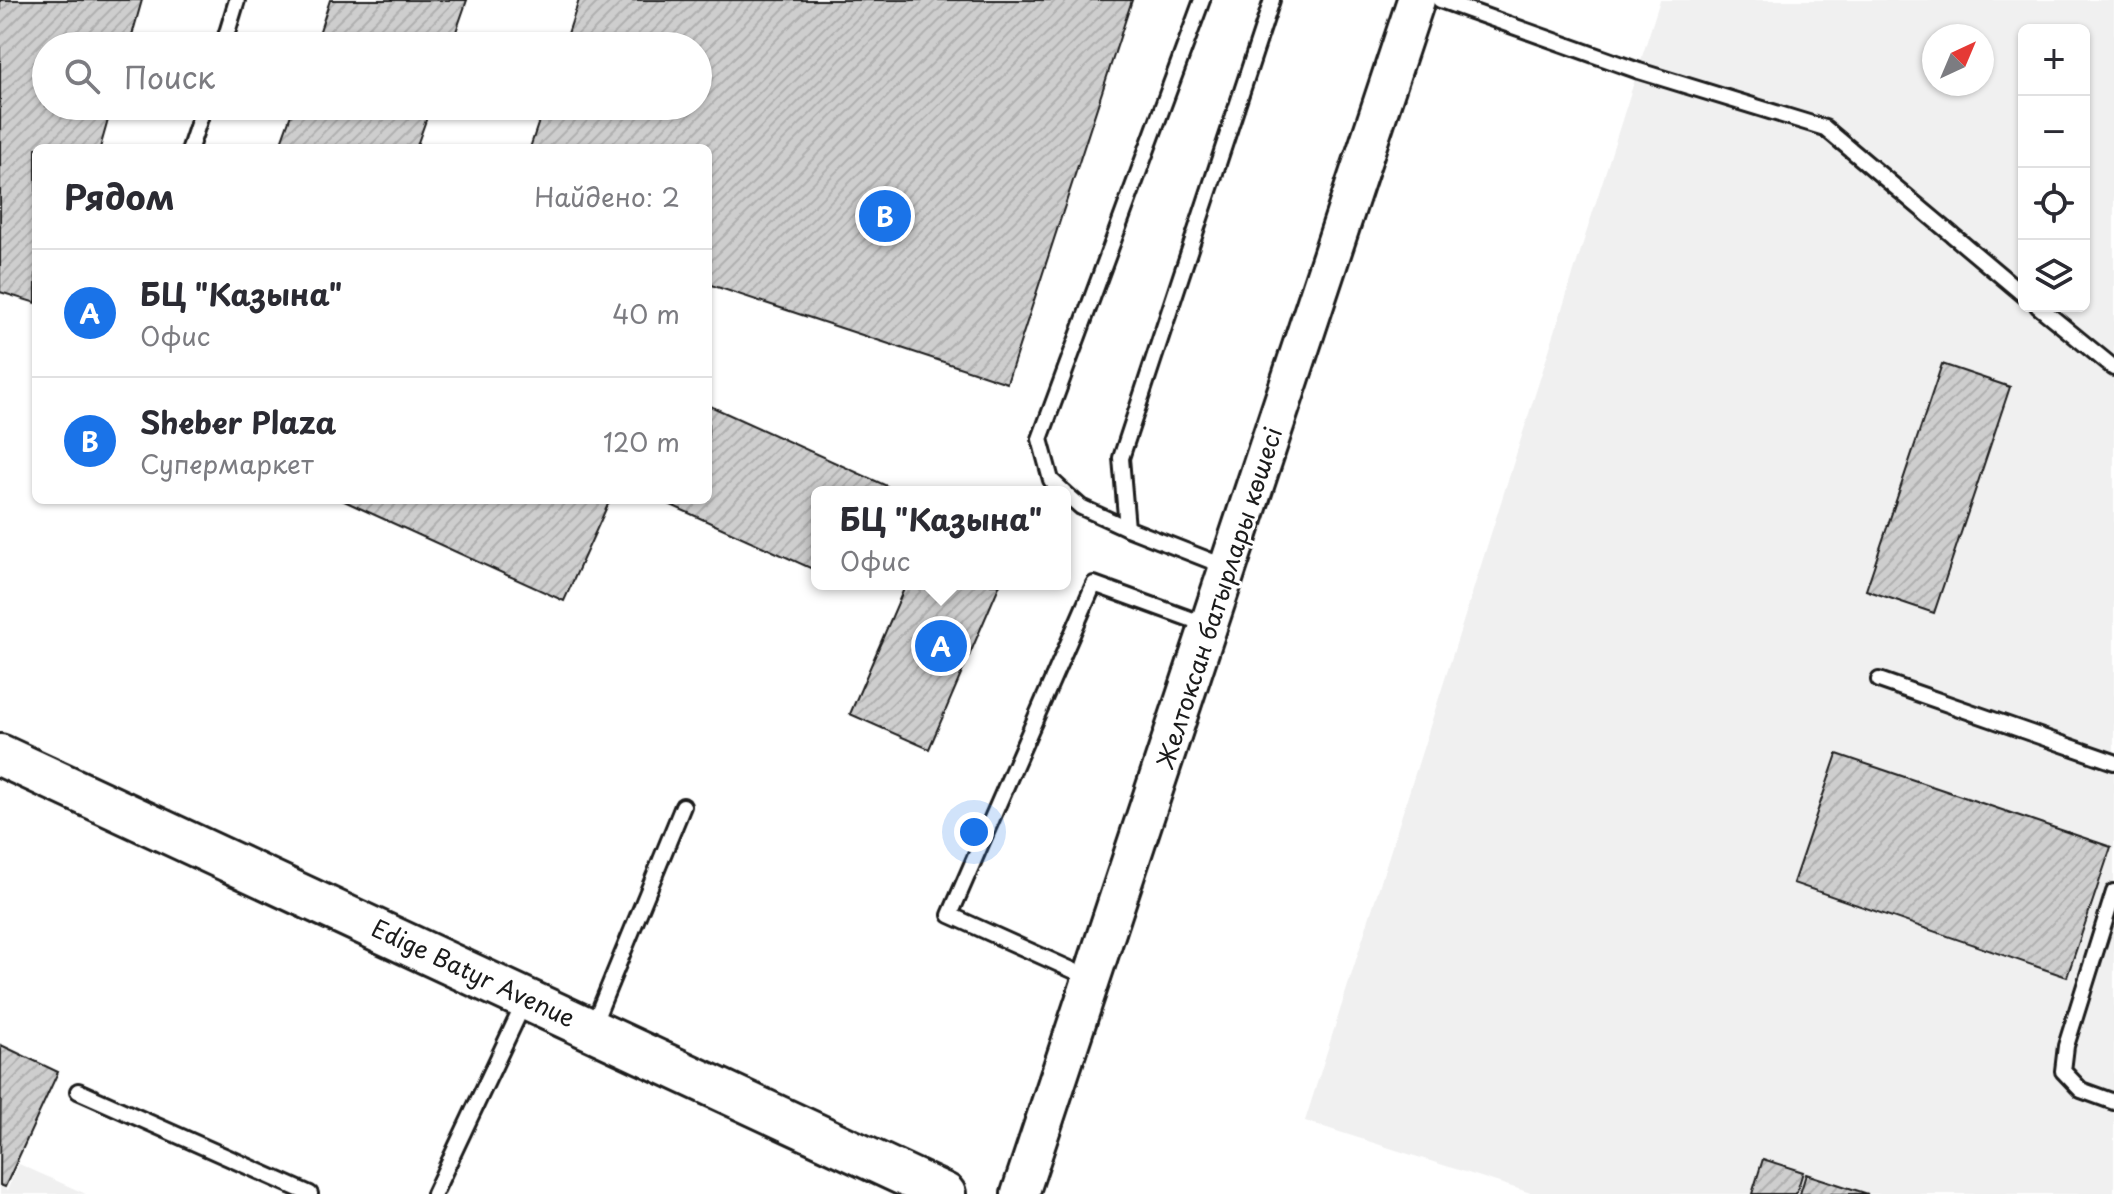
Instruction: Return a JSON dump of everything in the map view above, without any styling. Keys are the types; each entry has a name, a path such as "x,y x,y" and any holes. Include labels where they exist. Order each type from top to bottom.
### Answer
{"main road":[{"name":"Edige Batyr Avenue","path":"0,755 945,1194"}],"street":[{"name":"Желтоксан батырлары көшесі","path":"1020,1194 1094,980 1416,0"}],"lane":[{"path":"227,32 237,0"},
{"path":"1057,486 1051,480 1040,439 1202,0"},
{"path":"1127,528 1121,458 1272,0"},
{"path":"1440,0 1639,71 1825,128 2018,290"},
{"path":"191,144 199,120"},
{"path":"2045,312 2114,368"},
{"path":"1071,499 1081,507 1127,528 1229,568"},
{"path":"1094,980 950,915 1094,584 1210,626"},
{"path":"1879,680 2114,762"},
{"path":"591,1029 683,806"},
{"path":"2114,892 2066,1046 2063,1071 2081,1090 2114,1102"},
{"path":"434,1194 525,999"},
{"path":"78,1091 310,1194"}],"shaded area":[{"path":"1660,0 2114,0 2114,1194 1534,1194 1305,1121"},
{"path":"19,1164 86,1194 0,1194 0,1187 7,1190"}],"building":[{"path":"0,0 142,0 133,32 32,32 32,120 108,120 101,144 32,144 32,302 0,292"},
{"path":"330,0 467,0 456,32 320,32"},
{"path":"579,0 1132,0 1007,383 712,285 712,144 531,144 539,120 712,120 712,32 569,32"},
{"path":"289,120 426,120 417,144 280,144"},
{"path":"1942,364 2010,387 1934,613 1866,590"},
{"path":"712,407 887,486 811,486 811,568 669,504 712,504"},
{"path":"351,504 608,504 564,601"},
{"path":"903,590 997,590 929,749 850,714"},
{"path":"1837,754 2111,847 2067,977 1793,883"},
{"path":"1,1045 58,1072 5,1187 0,1185"},
{"path":"1763,1159 1803,1172 1796,1194 1752,1194"},
{"path":"1806,1174 1868,1194 1800,1194"}],"place":[{"name":"Sheber Plaza","path":"885,216"},
{"name":"БЦ \"Казына\"","path":"941,646"}]}
